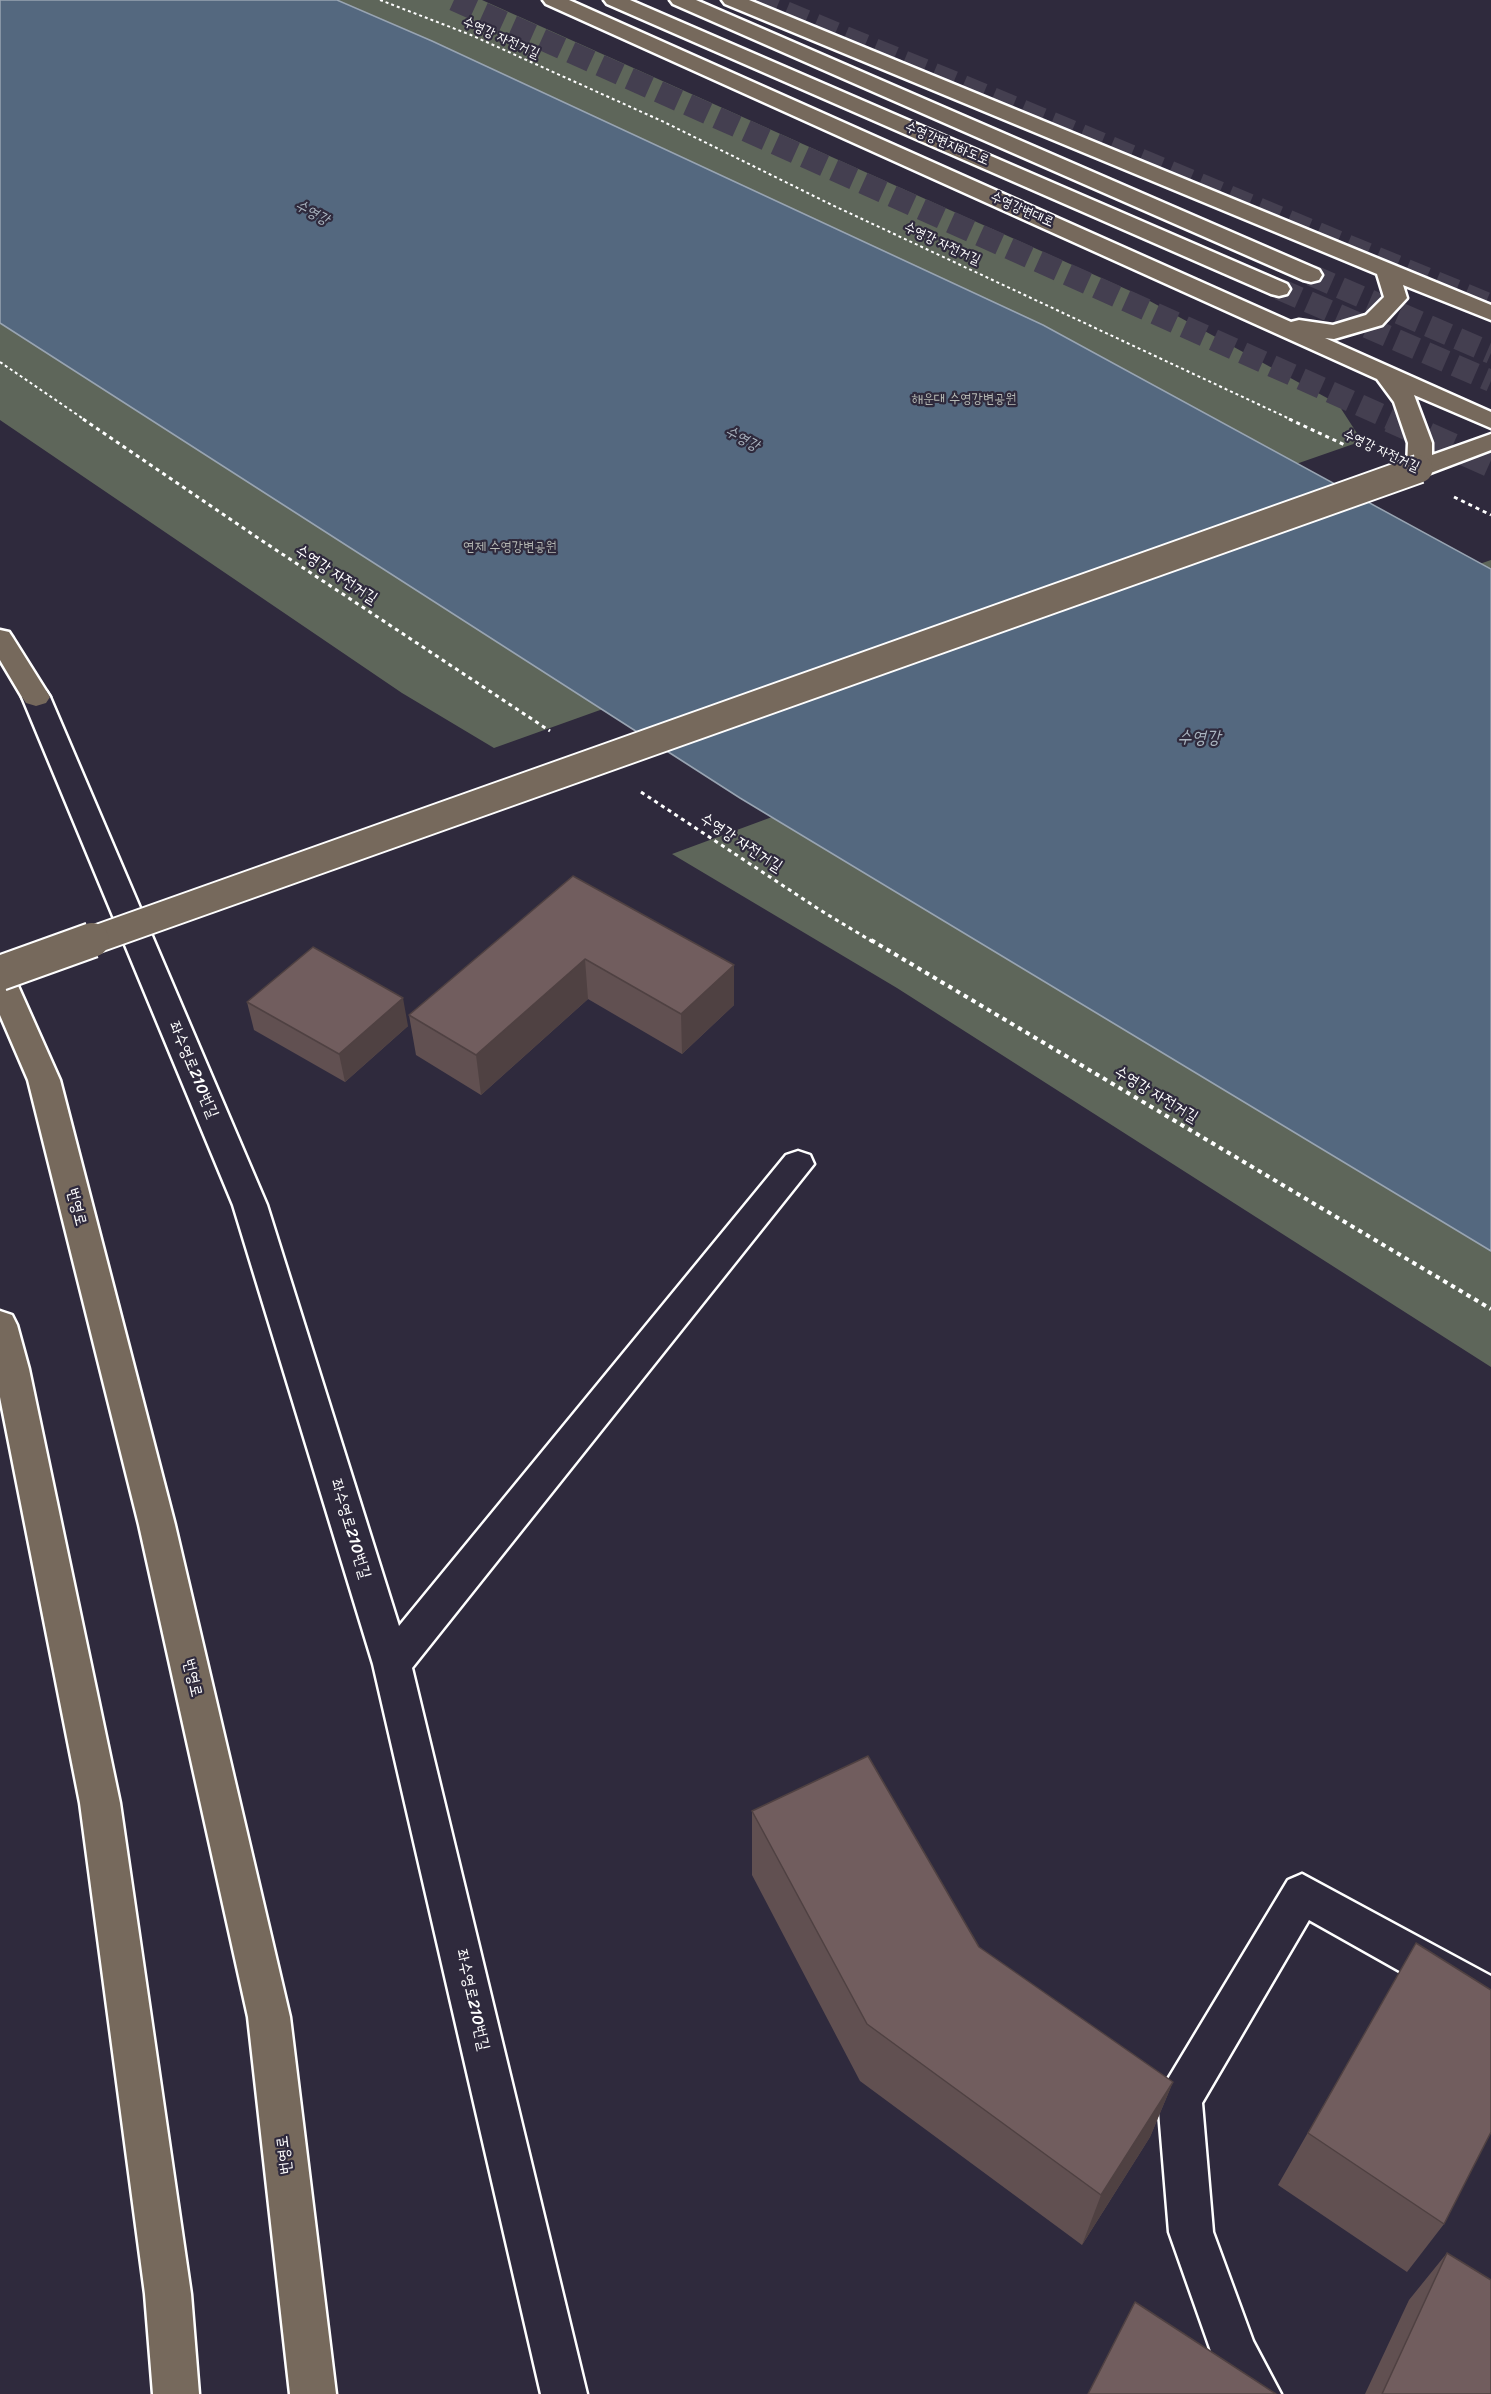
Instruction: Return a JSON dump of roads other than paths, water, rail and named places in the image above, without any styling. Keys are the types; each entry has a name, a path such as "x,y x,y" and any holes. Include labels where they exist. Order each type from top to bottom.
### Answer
{"main road":[{"name":"수영강변대로","path":"553,0 1491,421"},
{"name":"수영강변지하도로","path":"614,0 1280,289"},
{"name":"수영강변지하도로","path":"680,0 1311,275"},
{"path":"732,0 1491,312"},
{"path":"1274,323 1334,332 1374,320 1396,298 1387,270"},
{"path":"1386,374 1406,401 1420,443 1419,469"},
{"path":"0,972 1419,469 1491,441"},
{"path":"0,638 36,697"},
{"name":"번영로","path":"0,979 44,1080 157,1525 267,2005 311,2379"},
{"path":"0,1325 12,1369 100,1803 168,2294 176,2394"}],"street":[{"name":"좌수영로210번길","path":"36,697 250,1205 392,1664 564,2394"},
{"path":"392,1664 798,1164"},
{"path":"1258,2394 1235,2354 1191,2232 1180,2098 1302,1894 1491,1999"}],"water":[{"name":"수영강","path":"0,0 337,0 432,41 1043,325 1491,569 1491,1251 740,798 0,323"}],"tunnel":[{"path":"454,0 1393,420"},
{"path":"756,0 1491,305"},
{"path":"1311,275 1491,353"},
{"path":"1279,289 1491,381"},
{"path":"1390,419 1491,464"}],"park label":[{"name":"해운대 수영강변공원","path":"964,399"},
{"name":"연제 수영강변공원","path":"510,547"}]}
